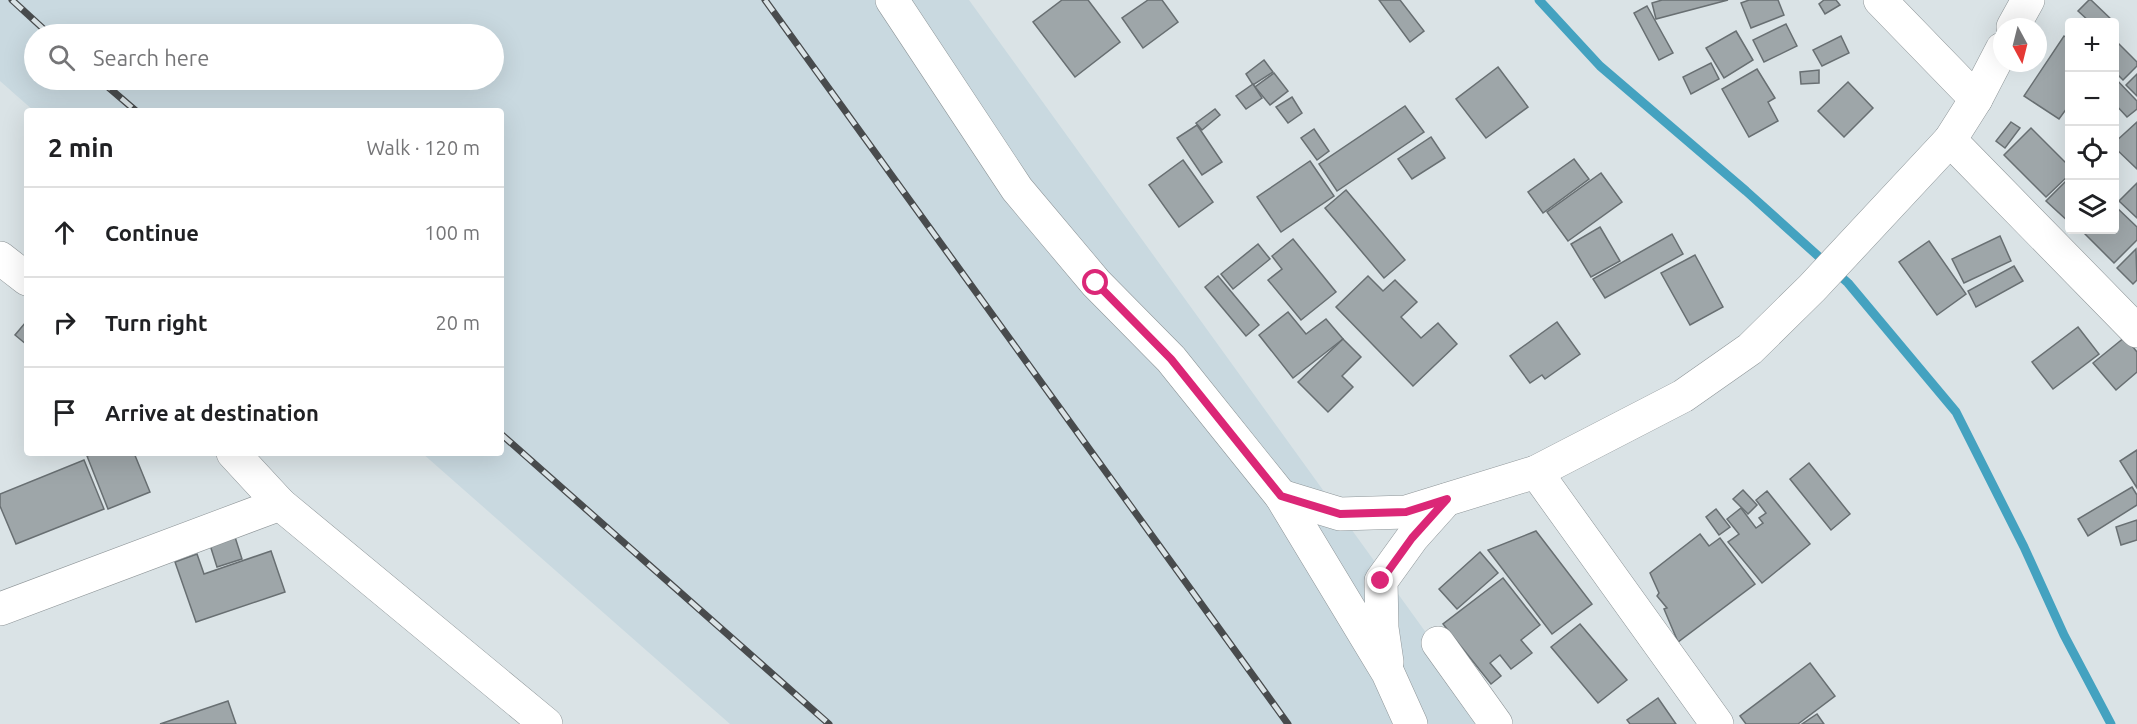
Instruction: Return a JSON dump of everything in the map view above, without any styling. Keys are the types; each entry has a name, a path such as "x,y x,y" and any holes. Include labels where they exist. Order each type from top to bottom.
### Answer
{"street":[{"path":"892,0 1017,189 1096,283 1171,359 1281,496 1388,673 1411,724"},
{"path":"1880,0 1976,99"},
{"path":"2018,18 2028,0"},
{"path":"1281,496 1340,514 1406,512 1536,471 1683,396 1750,349 1849,250 1950,140 1993,66"},
{"path":"1950,140 2137,331"},
{"path":"0,258 24,277"},
{"path":"236,456 280,504 546,724"},
{"path":"1536,471 1717,724"},
{"path":"1388,673 1382,628 1381,581 1412,538 1447,499"},
{"path":"0,609 280,504"},
{"path":"1438,643 1496,724"}],"shaded area":[{"path":"0,0 969,0 1492,724 730,724 425,456 504,456 504,108 31,108 0,81"}],"building":[{"path":"1062,0 1088,0 1120,42 1075,77 1033,22"},
{"path":"1148,0 1162,0 1178,22 1143,48 1122,18"},
{"path":"1379,0 1400,0 1424,31 1410,42"},
{"path":"1662,0 1728,0 1656,19 1652,3"},
{"path":"1749,0 1778,0 1784,15 1751,28 1741,3"},
{"path":"1824,0 1836,0 1840,5 1825,14 1819,4"},
{"path":"2091,0 2110,18 2086,18 2078,11"},
{"path":"1647,6 1673,53 1659,60 1634,13"},
{"path":"1786,24 1797,46 1764,62 1753,40"},
{"path":"1736,31 1753,60 1724,78 1706,48"},
{"path":"1841,36 1849,53 1822,66 1813,50"},
{"path":"2065,37 2065,111 2059,119 2024,96 2040,72 2047,72 2047,62"},
{"path":"2119,44 2137,62 2137,66 2123,80 2119,76"},
{"path":"1264,60 1273,72 1253,85 1246,74"},
{"path":"1711,63 1719,79 1691,94 1683,77"},
{"path":"1498,67 1528,107 1486,138 1456,99"},
{"path":"1757,69 1775,98 1768,102 1778,121 1749,137 1722,89"},
{"path":"1819,70 1819,83 1801,84 1800,72"},
{"path":"1274,73 1288,91 1270,105 1255,87"},
{"path":"2137,74 2137,96 2126,85"},
{"path":"1848,82 1873,108 1844,137 1818,111"},
{"path":"2119,82 2137,101 2137,109 2127,117 2119,108"},
{"path":"1253,84 1262,98 1246,109 1236,96"},
{"path":"1292,97 1302,113 1288,123 1276,107"},
{"path":"1405,106 1424,132 1337,191 1319,164"},
{"path":"1215,109 1220,115 1202,130 1196,123"},
{"path":"2011,122 2020,128 2005,148 1996,141"},
{"path":"2137,122 2137,169 2119,152 2119,138"},
{"path":"1197,125 1222,162 1202,175 1177,138"},
{"path":"2031,128 2065,162 2065,179 2046,197 2004,155"},
{"path":"1314,129 1329,151 1317,160 1301,138"},
{"path":"1431,137 1445,158 1412,179 1398,159"},
{"path":"1574,159 1589,179 1543,213 1528,192"},
{"path":"1183,160 1213,202 1179,227 1149,185"},
{"path":"1310,161 1334,196 1281,232 1257,197"},
{"path":"1601,173 1622,202 1568,241 1547,212"},
{"path":"2065,182 2065,218 2046,201"},
{"path":"2137,183 2137,218 2119,201"},
{"path":"1346,190 1405,260 1384,278 1325,208"},
{"path":"2119,210 2137,227 2137,240 2114,263 2085,234 2119,234"},
{"path":"1600,227 1620,261 1591,277 1571,244"},
{"path":"1672,234 1683,254 1605,298 1593,279"},
{"path":"2000,236 2011,261 1964,283 1952,259"},
{"path":"1293,239 1336,292 1301,320 1268,280 1282,269 1272,256"},
{"path":"1929,241 1966,294 1937,315 1899,262"},
{"path":"1258,244 1270,259 1233,289 1221,274"},
{"path":"2136,249 2137,280 2133,284 2117,268"},
{"path":"1695,255 1723,307 1690,325 1661,273"},
{"path":"2014,266 2023,281 1976,307 1968,291"},
{"path":"1218,276 1259,325 1246,336 1205,287"},
{"path":"1368,276 1383,291 1395,280 1417,302 1401,317 1421,338 1438,323 1457,344 1413,386 1336,307"},
{"path":"1288,312 1306,334 1326,319 1343,339 1293,378 1259,335"},
{"path":"1557,322 1580,354 1545,379 1542,375 1530,383 1510,356"},
{"path":"24,324 24,342 15,335"},
{"path":"2078,327 2099,354 2053,389 2032,362"},
{"path":"2125,337 2137,352 2137,372 2116,390 2093,363"},
{"path":"1343,339 1361,357 1342,376 1353,387 1328,412 1298,382"},
{"path":"2137,450 2137,488 2120,461"},
{"path":"87,456 135,456 150,492 108,509"},
{"path":"84,460 104,509 16,544 0,506 0,494"},
{"path":"1809,463 1850,514 1831,530 1790,479"},
{"path":"2132,487 2137,495 2137,505 2088,536 2078,519"},
{"path":"1743,490 1757,505 1748,514 1733,499"},
{"path":"1767,491 1810,544 1762,583 1728,542 1739,534 1727,519 1741,508 1756,528 1763,523 1759,518 1766,513 1756,500"},
{"path":"1716,509 1730,527 1719,535 1706,517"},
{"path":"2137,520 2137,540 2121,545 2116,527"},
{"path":"1536,531 1592,604 1552,634 1488,550"},
{"path":"1700,534 1709,546 1720,538 1755,584 1678,642 1664,609 1667,608 1657,596 1659,593 1650,573"},
{"path":"235,537 242,559 217,567 210,545"},
{"path":"271,551 285,592 196,622 175,562 197,554 204,574"},
{"path":"1480,552 1498,573 1457,609 1439,589"},
{"path":"1503,578 1540,625 1521,640 1532,653 1511,669 1500,655 1490,663 1501,676 1491,684 1443,624"},
{"path":"1580,624 1627,680 1598,703 1551,647"},
{"path":"1810,663 1835,696 1798,724 1746,724 1740,716"},
{"path":"1658,698 1676,724 1630,724 1627,720"},
{"path":"228,701 236,724 160,724"},
{"path":"1817,714 1824,724 1802,724"}],"waterway":[{"path":"1539,0 1600,66 1746,191 1848,283 1956,412 2024,547 2064,635 2111,724"}],"railway":[{"path":"12,0 38,24"},
{"path":"765,0 1288,724"},
{"path":"112,90 133,108"},
{"path":"504,437 829,724"}],"route":[{"path":"1096,283 1171,359 1281,496 1340,514 1406,512 1447,499 1412,538 1381,581"}]}
